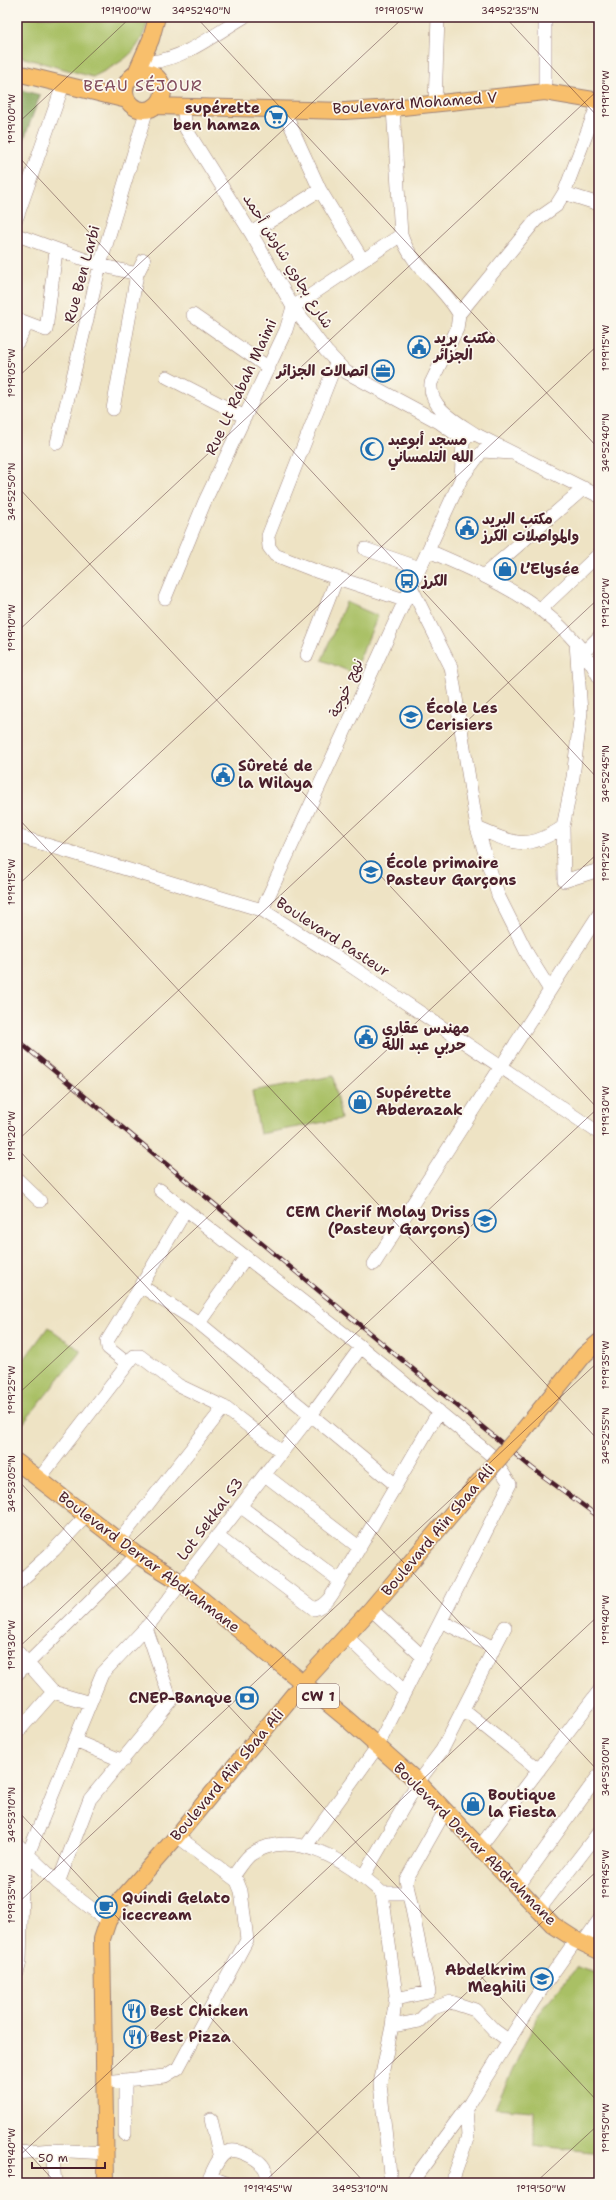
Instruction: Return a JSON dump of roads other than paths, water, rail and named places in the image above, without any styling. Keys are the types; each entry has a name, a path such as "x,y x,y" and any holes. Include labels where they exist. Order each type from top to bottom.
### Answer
{"main road":[{"path":"146,69 151,39 157,17"},
{"path":"146,69 128,79 126,94 130,104 150,107 183,106"},
{"path":"146,69 160,81 150,107"},
{"path":"17,73 93,93 126,94"},
{"name":"Boulevard Mohamed V","path":"183,106 344,111 393,108 545,92 599,101"},
{"name":"Boulevard Aïn Sbaa Ali","path":"106,2183 102,1939 108,1921 120,1901 303,1683 371,1609 522,1432 584,1355 599,1342"},
{"name":"Boulevard Derrar Abdrahmane","path":"17,1462 137,1556 182,1583 303,1683 418,1782 538,1911 553,1925 579,1942 599,1951"}],"street":[{"path":"146,69 179,55 244,17"},
{"path":"435,104 438,17"},
{"path":"545,17 545,92"},
{"path":"17,218 63,85"},
{"path":"481,453 485,445 471,439 439,406 431,395 431,383 457,329 459,314 536,220 556,206 564,193 599,101"},
{"name":"شارع بجاوي شاوش أحمد","path":"183,106 186,129 251,233 293,306 336,362 353,376 471,439"},
{"name":"Rue Ben Larbi","path":"58,443 100,266 150,107"},
{"path":"393,108 401,235 409,255 446,296 459,314"},
{"path":"283,109 320,190 362,259"},
{"path":"251,233 320,190"},
{"path":"564,193 599,204"},
{"path":"17,235 56,251 100,266 137,274"},
{"name":"Rue Lt Rabah Maimi","path":"165,598 205,501 286,330 293,306 362,259 401,235"},
{"path":"17,343 22,322 46,330 56,251"},
{"path":"113,409 137,274 144,260"},
{"path":"193,315 269,368"},
{"path":"336,362 268,536 269,547 274,555 336,578 404,600"},
{"path":"168,377 245,417"},
{"path":"471,439 469,455 481,453 516,453"},
{"path":"471,439 516,453 599,496"},
{"name":"نهج خوجة","path":"262,910 410,587 429,551 460,479 471,439"},
{"name":"نهج خوجة","path":"460,479 481,453"},
{"path":"484,575 584,488"},
{"path":"365,549 420,568"},
{"path":"429,551 484,575 528,600 580,647 599,677"},
{"path":"540,610 599,554"},
{"path":"307,655 336,578"},
{"path":"410,587 451,667 477,828 498,895 528,955 550,990"},
{"path":"580,647 599,638"},
{"path":"580,647 581,712 573,777 563,826 564,881 599,870"},
{"path":"477,828 515,843 530,843 544,839 563,826"},
{"name":"Boulevard Pasteur","path":"17,836 262,910 342,960 599,1132"},
{"path":"374,1264 599,914"},
{"path":"17,1179 40,1202"},
{"path":"160,1190 361,1347 439,1411 491,1455 510,1484 377,1747 306,1846"},
{"path":"128,1364 106,1345 186,1210"},
{"path":"199,1323 246,1258"},
{"path":"141,1286 199,1323 396,1485"},
{"name":"Lot Sekkal S3","path":"17,1973 20,1962 22,1891 28,1854 102,1674 146,1628 182,1583 311,1415 361,1347"},
{"path":"39,1479 134,1356 140,1356 178,1385 224,1407 282,1452"},
{"path":"119,1542 224,1407"},
{"path":"217,1536 314,1609 321,1607 329,1600 439,1411"},
{"path":"265,1475 360,1548"},
{"path":"240,1506 340,1581"},
{"path":"17,1584 54,1550 86,1516"},
{"path":"17,1674 27,1662 137,1556"},
{"path":"371,1609 423,1657"},
{"path":"441,1621 494,1648"},
{"path":"364,1875 418,1782 442,1750 505,1627"},
{"path":"58,1883 90,1799 123,1761 171,1701 146,1628"},
{"path":"346,1636 405,1692"},
{"path":"17,1651 53,1692 90,1704"},
{"path":"479,1848 599,1691"},
{"path":"17,1733 53,1692"},
{"path":"463,1709 539,1770"},
{"path":"75,1741 123,1761"},
{"path":"518,1888 599,1775"},
{"path":"395,1999 429,1992 406,1880 445,1811"},
{"path":"538,1911 599,1832"},
{"path":"105,2082 165,2076 178,2068 247,1940 241,1891 233,1877 176,1836"},
{"path":"17,1844 58,1883 108,1921"},
{"path":"233,1877 250,1856 262,1849 284,1844 306,1846 364,1875 382,1893 395,1999 392,2026 380,2084 391,2183"},
{"path":"382,1893 408,1893"},
{"path":"411,2183 466,2109 534,2000 579,1942 599,1920"},
{"path":"392,2026 419,2021 431,2009 451,2002 475,2010 494,2030 509,2040"},
{"path":"125,2080 125,2134"},
{"path":"454,2183 454,2176 468,2136 466,2109"},
{"path":"211,2119 220,2158"},
{"path":"52,2150 55,2183"},
{"path":"17,2153 52,2150 106,2153"},
{"path":"226,2183 209,2180 220,2158 227,2152 234,2151 244,2154 262,2164 267,2173 268,2183"}],"railway":[{"path":"17,1040 532,1468 599,1517"}],"place":[{"name":"supérette ben hamza","path":"276,117"},
{"name":"مكتب بريد الجزائر","path":"419,347"},
{"name":"اتصالات الجزائر","path":"383,371"},
{"name":"مسجد أبوعبد الله التلمساني","path":"372,449"},
{"name":"مكتب البريد والمواصلات الكرز","path":"467,528"},
{"name":"L’Elysée","path":"505,569"},
{"name":"الكرز","path":"407,581"},
{"name":"École Les Cerisiers","path":"411,717"},
{"name":"Sûreté de la Wilaya","path":"223,775"},
{"name":"École primaire Pasteur Garçons","path":"371,872"},
{"name":"مهندس عقاري حربي عبد الله","path":"366,1037"},
{"name":"Supérette Abderazak","path":"360,1102"},
{"name":"CEM Cherif Molay Driss (Pasteur Garçons)","path":"485,1221"},
{"name":"CNEP-Banque","path":"247,1698"},
{"name":"Boutique la Fiesta","path":"473,1804"},
{"name":"Quindi Gelato icecream","path":"106,1907"},
{"name":"Abdelkrim Meghili","path":"542,1979"},
{"name":"Best Chicken","path":"134,2011"},
{"name":"Best Pizza","path":"135,2037"}],"district":[{"name":"BEAU SÉJOUR","path":"143,85"}]}
